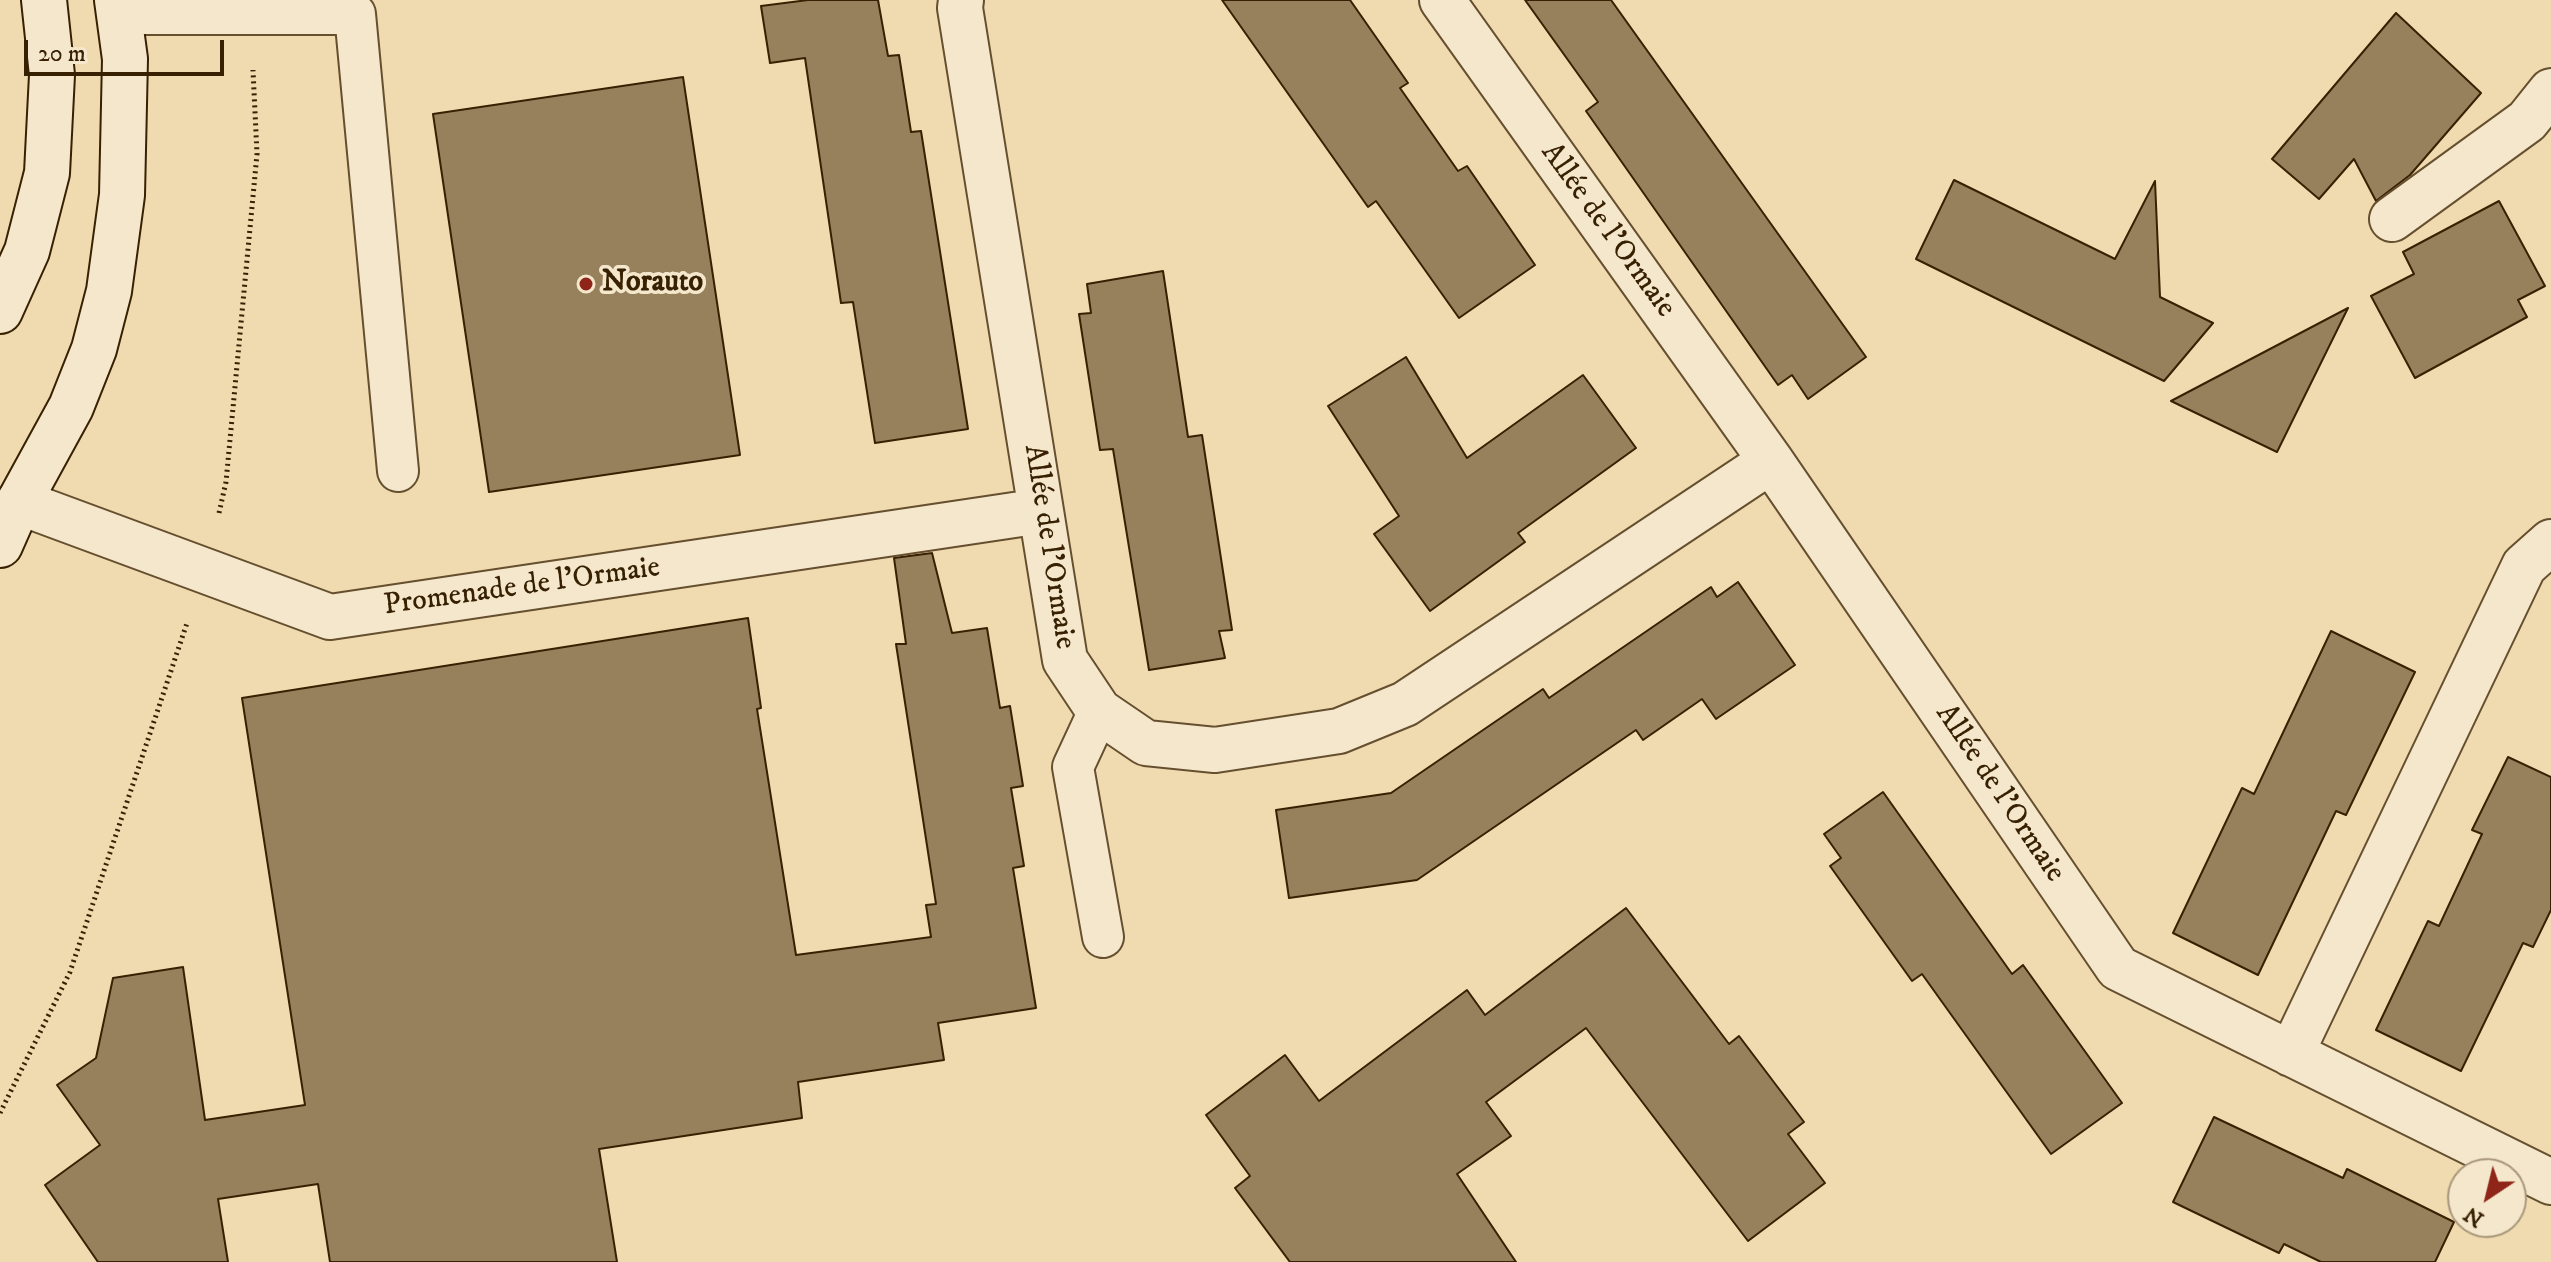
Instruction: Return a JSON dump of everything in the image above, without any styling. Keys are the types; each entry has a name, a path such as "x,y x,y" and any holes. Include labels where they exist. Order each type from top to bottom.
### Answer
{"street":[{"path":"0,311 27,251 47,173 52,75 44,0"},
{"name":"Allée de l'Ormaie","path":"961,0 1065,660 1099,711 1146,743 1215,750 1339,731 1405,704 1771,461"},
{"name":"Allée de l'Ormaie","path":"1442,0 1771,461 2118,968 2551,1182"},
{"path":"0,545 19,502 71,407 94,349 109,291 122,195 125,59 118,7"},
{"path":"2392,219 2527,121 2551,91"},
{"name":"Promenade de l'Ormaie","path":"19,502 330,617 1041,511"},
{"path":"2291,1054 2524,566 2551,542"}],"lane":[{"path":"118,7 355,14 398,471"},
{"path":"1099,711 1073,767 1103,937"}],"building":[{"path":"808,0 878,0 888,56 899,55 911,132 921,131 968,429 875,443 853,302 841,303 805,58 770,63 761,6"},
{"path":"1222,0 1350,0 1408,83 1400,88 1458,171 1467,166 1535,265 1459,318 1376,201 1368,207"},
{"path":"1525,0 1611,0 1866,357 1808,399 1792,375 1778,385 1586,111 1598,102"},
{"path":"2396,13 2481,93 2410,175 2376,201 2354,159 2319,199 2272,159"},
{"name":"Norauto","path":"683,77 740,455 489,492 433,114"},
{"path":"1954,180 2115,259 2155,181 2160,297 2213,323 2164,381 1916,259"},
{"path":"2499,201 2545,286 2518,300 2527,317 2415,378 2371,296 2414,274 2403,252"},
{"path":"1163,271 1188,437 1202,435 1232,630 1219,631 1225,658 1149,670 1113,449 1100,450 1079,314 1091,313 1087,284"},
{"path":"2348,308 2277,452 2171,401"},
{"path":"1406,357 1467,458 1583,375 1636,448 1518,533 1525,542 1430,611 1374,534 1399,516 1328,406"},
{"path":"932,553 952,633 987,628 1000,708 1010,706 1023,786 1011,788 1024,866 1013,868 1036,1008 938,1023 944,1060 798,1082 802,1118 599,1149 617,1262 330,1262 318,1184 218,1199 228,1262 98,1262 45,1185 100,1145 57,1085 96,1058 113,978 183,967 205,1120 305,1105 242,698 748,618 761,708 757,709 796,955 931,937 926,905 936,904 896,644 906,644 894,558"},
{"path":"1738,582 1795,665 1716,719 1702,699 1643,740 1636,730 1417,880 1289,898 1276,810 1391,793 1543,689 1549,698 1711,587 1717,597"},
{"path":"2331,631 2415,672 2346,815 2336,811 2258,975 2173,933 2242,788 2254,794"},
{"path":"2508,757 2551,777 2551,910 2533,947 2523,943 2461,1071 2376,1030 2428,921 2439,926 2482,834 2472,830"},
{"path":"1883,792 2012,974 2023,965 2122,1103 2051,1154 1922,974 1912,981 1830,866 1841,858 1824,834"},
{"path":"1626,908 1729,1044 1739,1036 1804,1122 1788,1134 1825,1183 1748,1241 1586,1028 1486,1102 1511,1136 1457,1174 1516,1262 1290,1262 1235,1188 1250,1176 1206,1115 1285,1055 1319,1101 1467,990 1485,1015"},
{"path":"2214,1117 2343,1178 2347,1169 2447,1219 2447,1237 2435,1262 2321,1262 2284,1244 2279,1253 2173,1202"}],"place":[{"name":"Norauto","path":"586,284"}]}
